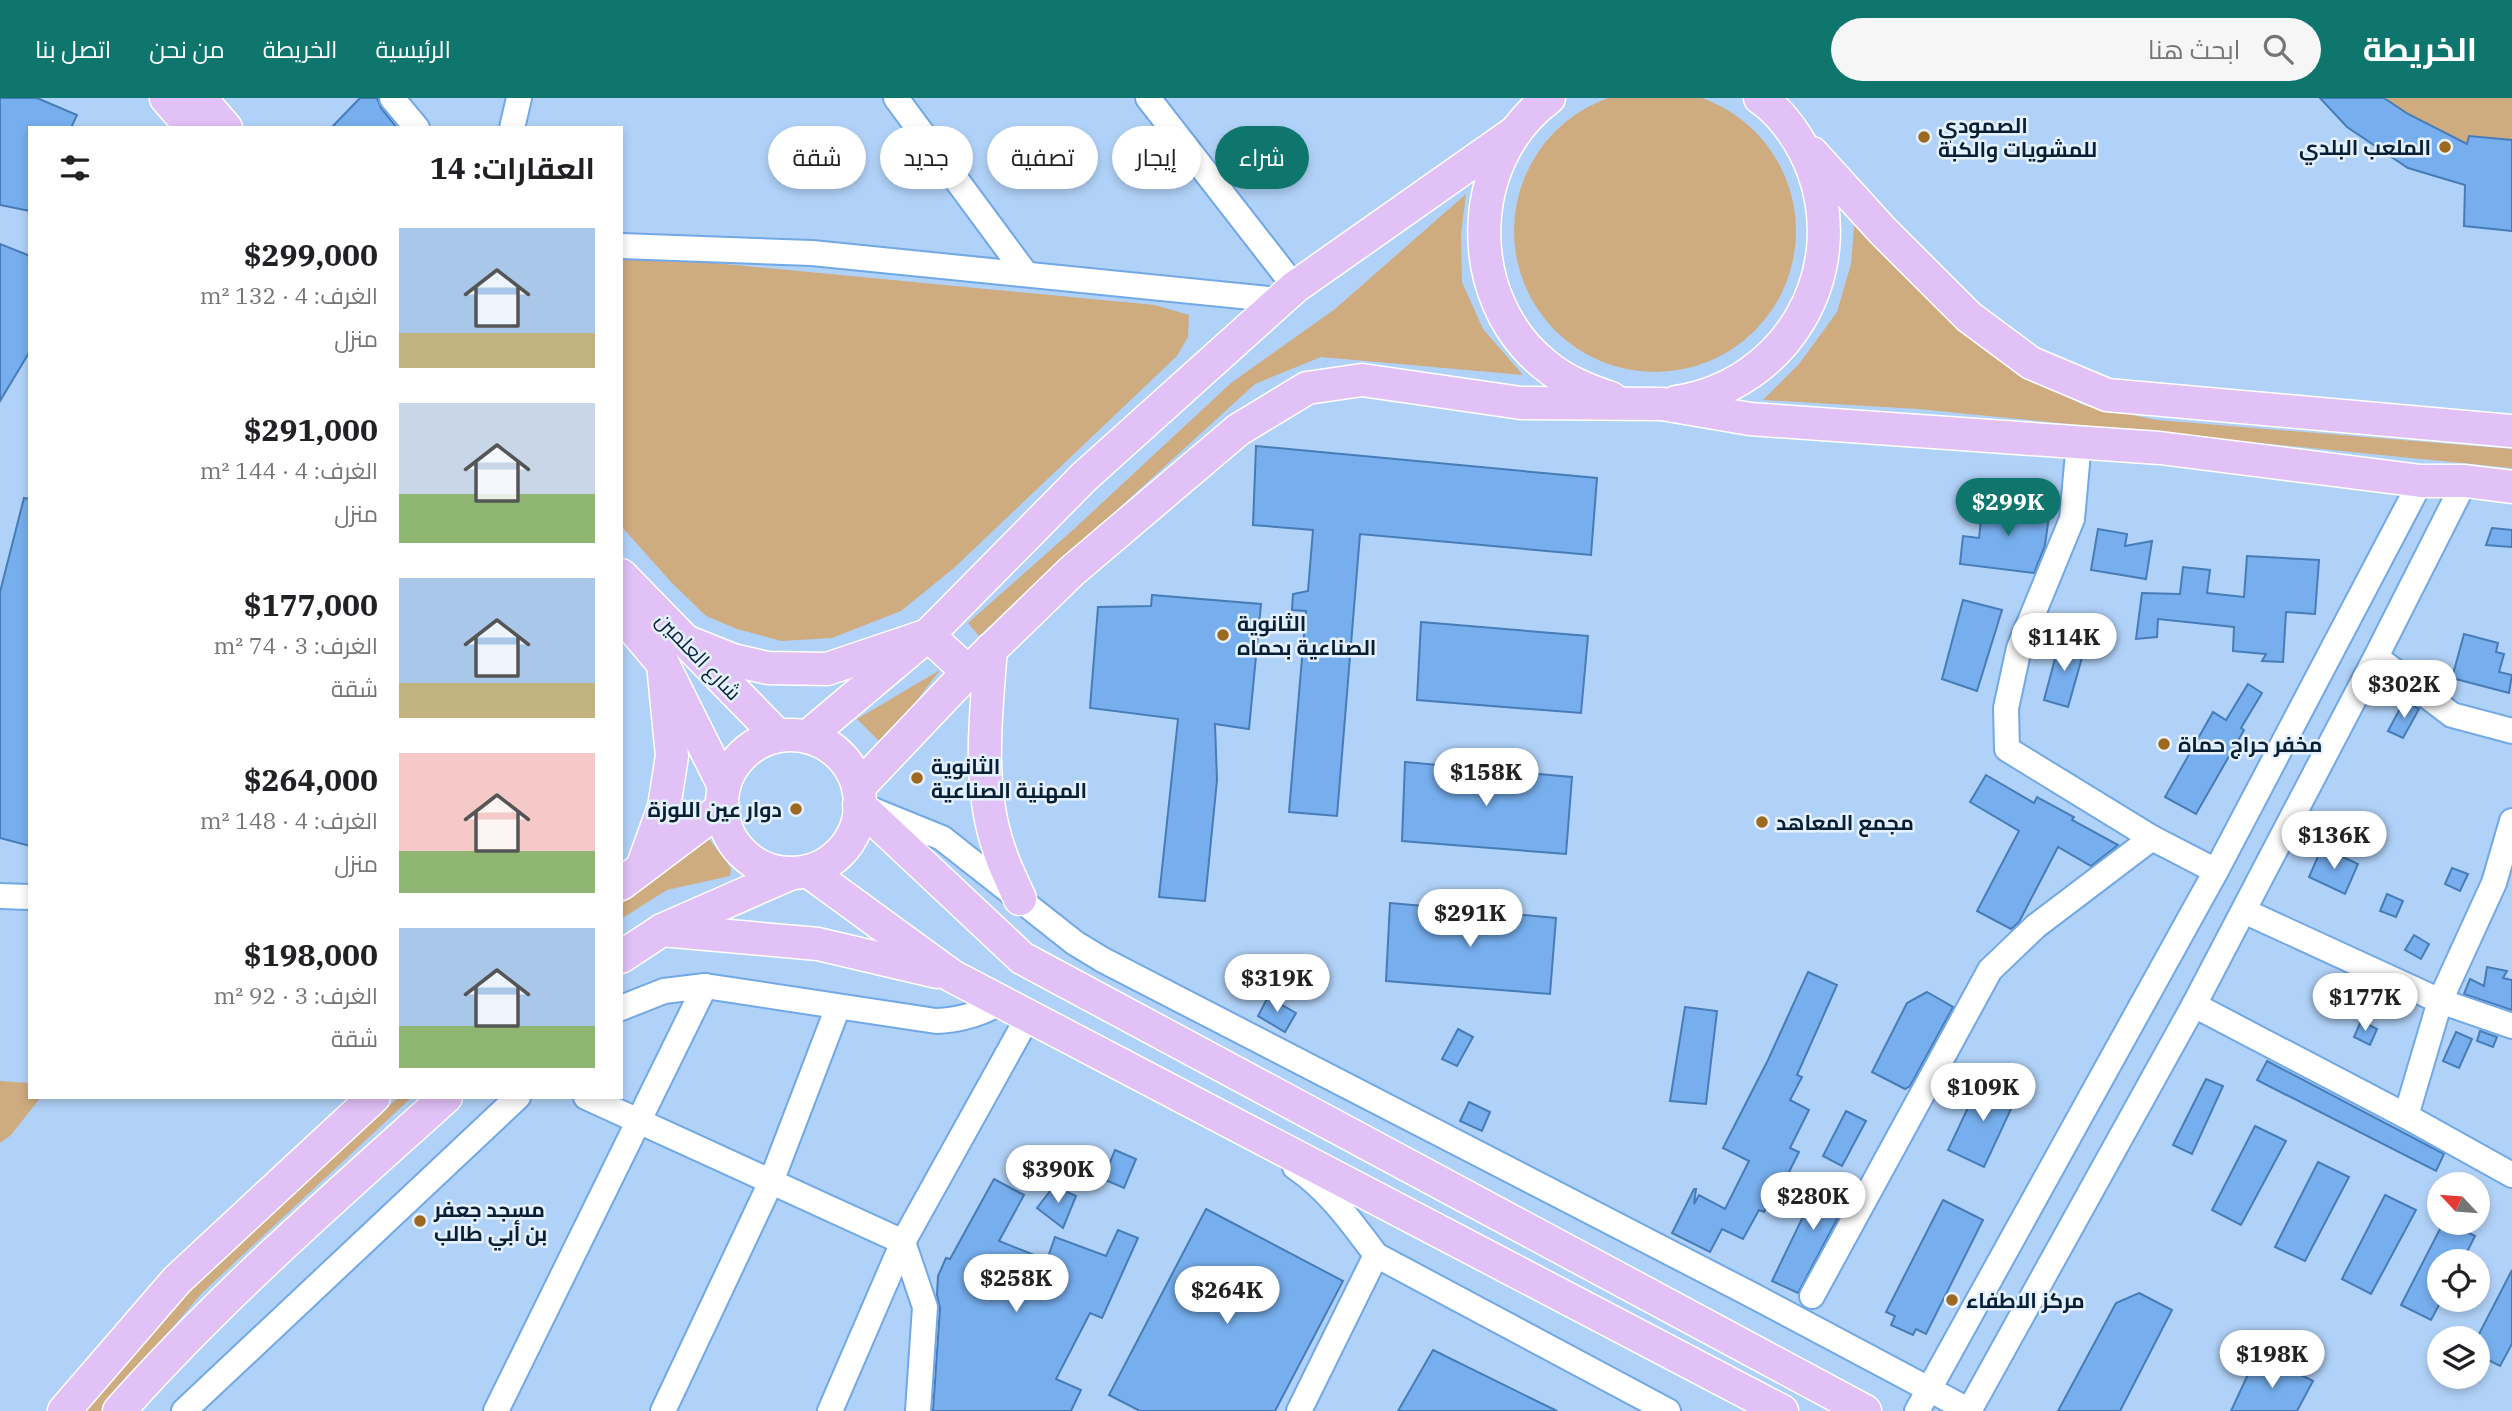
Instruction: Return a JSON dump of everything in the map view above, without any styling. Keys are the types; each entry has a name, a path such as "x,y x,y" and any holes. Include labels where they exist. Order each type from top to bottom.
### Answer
{"main road":[{"path":"166,98 190,126"},
{"path":"200,98 224,126"},
{"path":"1759,98 1790,128 1882,230 1969,317 2031,363 2107,395 2512,431"},
{"path":"1540,101 1515,132 1495,170 1484,211 1484,254 1494,295 1515,333 1544,364 1580,387 1620,401 1662,404 1750,419 2160,448 2421,481 2465,481 2512,487"},
{"path":"859,796 968,672 1072,571 1238,430 1307,387 1362,380 1521,403 1662,404 1706,395 1727,387 1756,369 1781,347 1806,309 1815,289 1823,256 1825,222 1819,189 1808,157 1790,128"},
{"path":"792,736 928,635 1084,477 1288,294 1515,132"},
{"name":"شارع العلمين","path":"623,578 673,652 723,797"},
{"name":"شارع العلمين","path":"623,615 792,736"},
{"path":"631,876 664,807 673,756 673,652 768,668 827,670 928,635"},
{"path":"928,635 968,672"},
{"path":"991,649 987,702 987,793 998,848 1020,899"},
{"path":"623,956 662,930 800,872 828,862 845,846 856,827 859,796 851,770 839,755 824,744 792,736 760,742 744,753 732,768 723,797 726,829 737,847 752,862 771,870 800,872 952,976 1782,1411"},
{"path":"859,796 1023,958 1865,1411"},
{"path":"631,876 723,797"},
{"path":"662,930 818,944 952,976"},
{"path":"64,1411 177,1280 371,1099"},
{"path":"119,1411 164,1360 317,1214 444,1099"}],"street":[{"path":"392,98 415,126"},
{"path":"512,126 519,98"},
{"path":"895,98 1026,274"},
{"path":"1157,102 1288,294"},
{"path":"623,246 813,253 1026,274 1288,294"},
{"path":"2079,442 2072,519 2020,648 2006,708 2007,749 2152,838 2216,871"},
{"path":"1917,1411 2216,871 2421,481"},
{"path":"859,796 942,838 1075,943 1103,960 1737,1287 1969,1411 2194,1005 2465,481"},
{"path":"2376,657 2452,715 2512,731"},
{"path":"2406,1116 2440,1001 2503,886 2512,821"},
{"path":"1812,1296 1990,970 2036,926 2152,838"},
{"path":"0,896 28,897"},
{"path":"2244,911 2440,1001 2512,1026"},
{"path":"623,1007 664,991 705,986 923,1020 950,1021 1015,1009"},
{"path":"496,1411 705,986"},
{"path":"2194,1005 2512,1175"},
{"path":"663,1411 771,1182 838,1007"},
{"path":"830,1411 903,1242 1015,1009"},
{"path":"184,1411 516,1099"},
{"path":"590,1099 903,1242 925,1307 918,1411"},
{"path":"1216,1114 1315,1181 1376,1255 1668,1411"},
{"path":"1299,1411 1376,1255"}],"shaded area":[{"path":"1669,90 1683,92 1722,106 1755,131 1773,152 1786,177 1794,203 1794,259 1786,285 1773,310 1755,331 1734,349 1709,362 1683,370 1641,372 1627,370 1588,356 1565,340 1546,321 1530,298 1516,259 1514,217 1516,203 1530,164 1546,141 1565,122 1588,106 1627,92"},
{"name":"الملعب البلدي","path":"2320,98 2512,98 2512,231 2464,226 2465,185 2408,168 2347,127"},
{"path":"1466,194 1461,234 1462,282 1483,329 1523,375 1321,357 1255,384 979,636 968,623 1231,383 1335,309"},
{"path":"1855,214 2036,380 2083,405 2157,420 2512,449 2512,468 1918,409 1763,400 1799,364 1837,312 1851,264"},
{"path":"623,254 1155,305 1189,315 1188,337 1177,356 954,568 901,611 832,638 781,641 737,629 706,616 623,528"},
{"path":"940,670 883,745 857,719"},
{"path":"700,834 706,835 731,868 730,876 667,890 623,918 623,903"},
{"path":"0,1081 28,1083 28,1099 39,1099 11,1135 0,1143"},
{"path":"397,1099 410,1099 202,1293 101,1411 85,1411 168,1313 271,1212"}],"building":[{"path":"0,98 37,98 77,115 72,126 28,126 28,211 0,205"},
{"path":"360,98 377,98 381,108 395,126 333,126"},
{"name":"الملعب البلدي","path":"2320,98 2384,98 2408,114 2467,144 2469,136 2512,140 2512,231 2464,226 2465,185 2408,168 2347,127"},
{"path":"0,244 28,255 28,354 0,401"},
{"path":"1256,446 1597,478 1591,555 1360,534 1337,816 1289,812 1306,611 1292,610 1293,594 1308,591 1313,530 1253,525"},
{"path":"24,498 28,499 28,845 0,838 0,592"},
{"path":"1983,501 2050,509 2045,545 2034,573 1960,564 1963,536 1979,538"},
{"path":"2492,528 2512,530 2512,547 2486,545"},
{"path":"2098,529 2127,534 2125,546 2152,541 2146,579 2091,570"},
{"path":"2247,556 2319,560 2315,614 2286,612 2283,662 2262,661 2266,654 2233,651 2234,627 2158,619 2157,637 2136,639 2142,593 2180,594 2183,567 2210,570 2207,593 2244,597"},
{"path":"1152,595 1261,604 1249,729 1215,724 1217,780 1205,901 1159,897 1178,719 1090,708 1098,607 1151,606"},
{"path":"1963,600 2002,610 1977,691 1942,679"},
{"path":"1421,622 1588,636 1581,713 1417,700"},
{"path":"2464,634 2498,643 2496,652 2504,654 2499,672 2512,675 2509,693 2452,678"},
{"path":"2060,640 2085,647 2068,707 2044,700"},
{"path":"2248,684 2262,693 2196,814 2165,797 2213,712 2226,720"},
{"path":"2404,701 2419,709 2403,738 2388,731"},
{"path":"1405,762 1572,777 1566,854 1402,841"},
{"path":"1986,775 2034,803 2037,797 2118,845 2091,866 2058,847 2019,922 2011,929 1977,911 2019,831 1970,802"},
{"path":"2322,847 2358,864 2345,894 2309,877"},
{"path":"2452,868 2468,874 2460,891 2445,884"},
{"path":"2387,894 2403,901 2396,917 2380,911"},
{"path":"1390,903 1556,918 1550,994 1386,981"},
{"path":"2414,935 2429,944 2421,959 2405,950"},
{"path":"2487,967 2507,971 2503,978 2512,980 2512,1010 2464,994 2470,979 2484,986"},
{"path":"1808,972 1837,985 1797,1075 1802,1077 1790,1100 1809,1110 1790,1148 1799,1152 1780,1190 1776,1188 1764,1212 1759,1210 1743,1239 1722,1229 1710,1252 1672,1233 1694,1189 1694,1204 1699,1195 1725,1209 1749,1161 1723,1148 1768,1060"},
{"path":"1927,992 1953,1007 1910,1086 1905,1089 1872,1072 1907,1003"},
{"path":"1268,997 1296,1013 1285,1032 1258,1016"},
{"path":"1685,1007 1717,1011 1706,1104 1670,1101"},
{"path":"2361,1021 2377,1029 2370,1045 2354,1037"},
{"path":"1458,1029 1473,1037 1457,1066 1442,1059"},
{"path":"2480,1031 2497,1037 2493,1047 2477,1041"},
{"path":"2456,1032 2472,1039 2459,1068 2443,1061"},
{"path":"2267,1061 2444,1154 2436,1171 2257,1080"},
{"path":"2206,1079 2223,1086 2192,1154 2173,1145"},
{"path":"1981,1080 2017,1096 1984,1167 1948,1150"},
{"path":"1469,1102 1490,1112 1482,1131 1460,1121"},
{"path":"1846,1111 1866,1121 1842,1166 1823,1156"},
{"path":"2255,1126 2286,1141 2241,1225 2212,1210"},
{"path":"1115,1150 1136,1159 1124,1188 1103,1179"},
{"path":"2318,1162 2349,1177 2305,1261 2275,1247"},
{"path":"1824,1173 1854,1187 1798,1293 1772,1281"},
{"path":"994,1179 1024,1195 999,1241 1047,1260 1055,1237 1106,1256 1118,1230 1138,1238 1102,1318 1090,1313 1056,1379 1081,1390 1071,1411 933,1411 940,1308 937,1295 938,1276"},
{"path":"1054,1186 1076,1196 1063,1228 1037,1208"},
{"path":"2385,1195 2416,1210 2371,1294 2342,1279"},
{"path":"1943,1200 1983,1220 1926,1334 1916,1329 1913,1335 1891,1325 1895,1316 1886,1312"},
{"path":"1206,1209 1343,1281 1275,1411 1140,1411 1109,1395"},
{"path":"2436,1236 2475,1236 2468,1249 2430,1249"},
{"path":"2427,1254 2427,1312 2435,1312 2431,1320 2401,1305"},
{"path":"2512,1270 2512,1344 2500,1366 2490,1361 2490,1326 2483,1326"},
{"path":"2139,1293 2172,1310 2120,1411 2058,1411 2116,1303"},
{"path":"1433,1350 1557,1411 1398,1411"},
{"path":"2272,1360 2313,1381 2297,1411 2231,1411 2250,1370"}],"place":[{"name":"الصمودي للمشويات والكبة","path":"1924,137"},
{"name":"الملعب البلدي","path":"2445,147"},
{"name":"الثانوية الصناعية بحماه","path":"1223,635"},
{"name":"مخفر حراج حماة","path":"2164,744"},
{"name":"الثانوية المهنية الصناعية","path":"917,778"},
{"name":"دوار عين اللوزة","path":"796,809"},
{"name":"مجمع المعاهد","path":"1762,822"},
{"name":"مسجد جعفر بن أبي طالب","path":"420,1221"},
{"name":"مركز الاطفاء","path":"1952,1300"}]}
